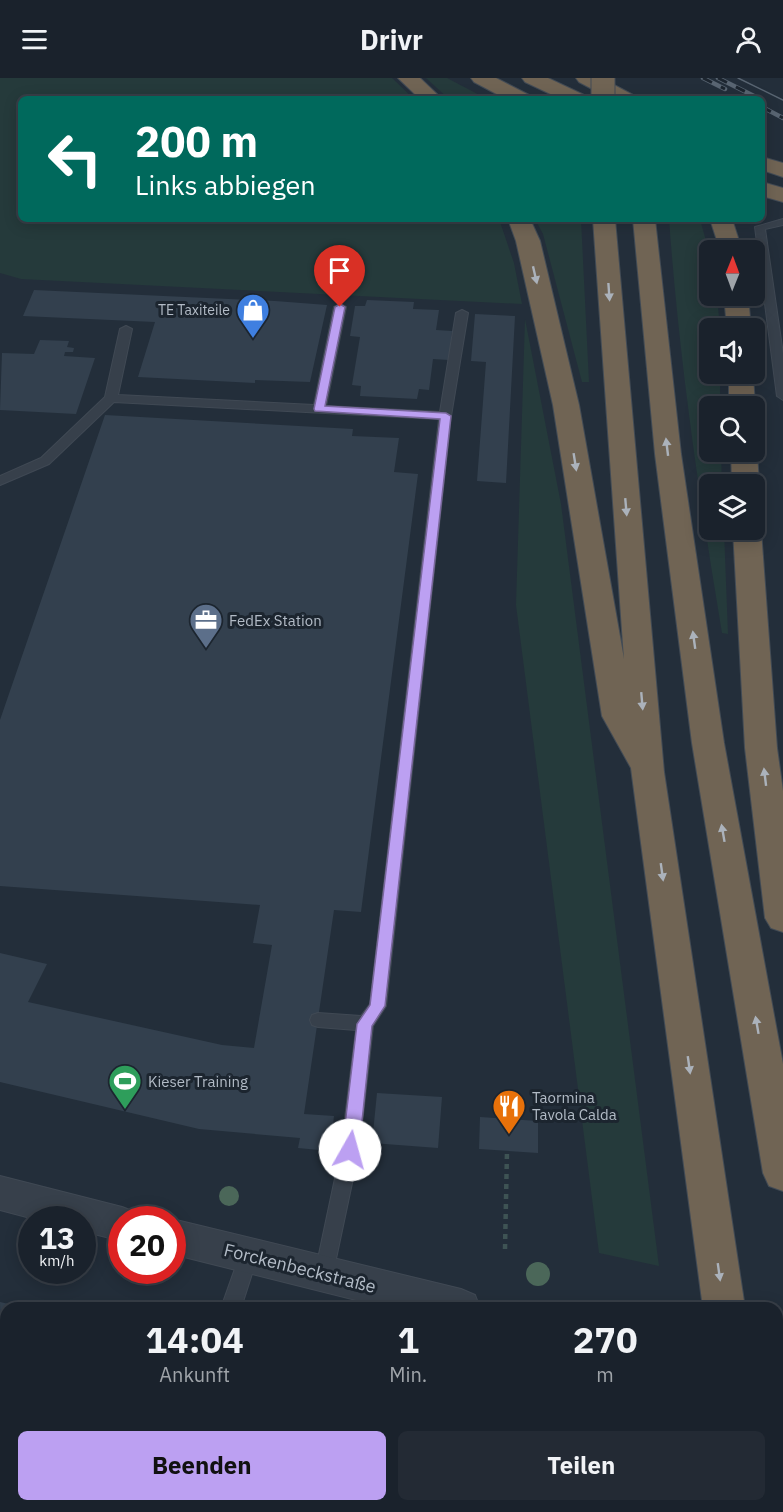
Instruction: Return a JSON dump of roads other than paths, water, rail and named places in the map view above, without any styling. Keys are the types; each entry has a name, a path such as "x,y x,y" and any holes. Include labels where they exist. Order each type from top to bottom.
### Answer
{"highway":[{"path":"408,78 429,96"},
{"path":"481,78 516,96"},
{"path":"532,78 571,96"},
{"path":"586,78 620,96"},
{"path":"603,78 603,96"},
{"path":"637,78 638,96"},
{"path":"765,165 783,170"},
{"path":"765,190 783,195"},
{"path":"520,222 528,241 566,405 618,716 648,772"},
{"path":"644,222 645,250 668,454 708,743 775,1070 783,1173"},
{"path":"723,222 728,240"},
{"path":"604,226 648,772 723,1302"},
{"path":"748,540 761,748 783,918"}],"street":[{"path":"0,1193 108,1220"},
{"name":"Forckenbeckstraße","path":"186,1239 438,1302"}],"lane":[{"path":"783,222 760,227 783,396"},
{"path":"319,409 340,307"},
{"path":"324,1273 350,1150 365,1024 378,1006 446,416 462,313"},
{"path":"0,481 45,461 111,398 126,329"},
{"path":"111,398 446,416"},
{"path":"318,1020 365,1024"},
{"path":"233,1302 249,1255"}],"tram line":[{"path":"738,78 783,100"}],"railway":[{"path":"703,78 725,89"},
{"path":"718,78 754,96"},
{"path":"765,109 783,118"}],"place":[{"name":"TE Taxiteile","path":"253,339"},
{"name":"FedEx Station","path":"206,649"},
{"name":"Kieser Training","path":"125,1110"},
{"name":"Taormina Tavola Calda","path":"509,1135"}]}
